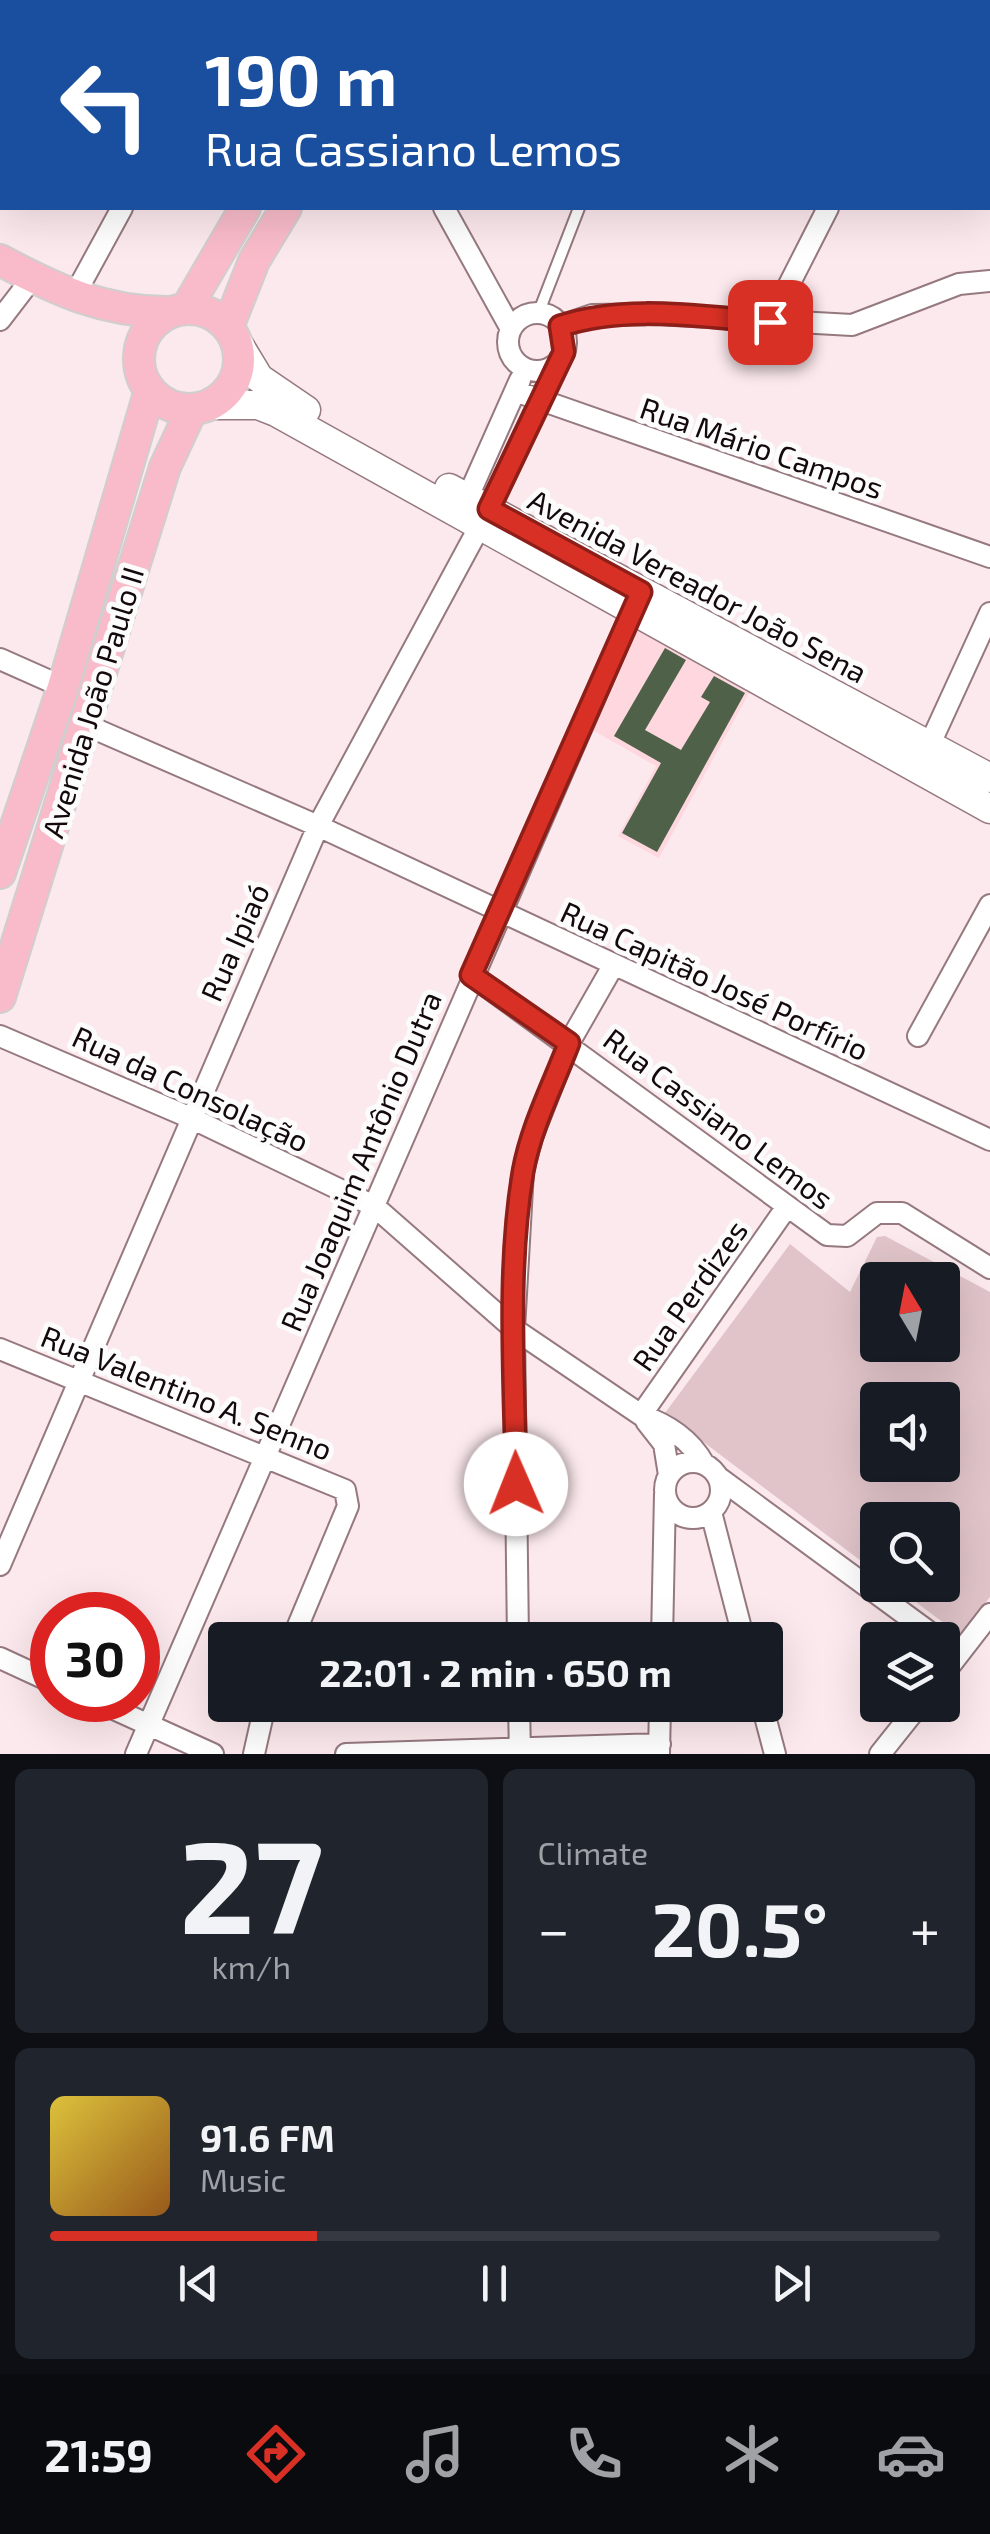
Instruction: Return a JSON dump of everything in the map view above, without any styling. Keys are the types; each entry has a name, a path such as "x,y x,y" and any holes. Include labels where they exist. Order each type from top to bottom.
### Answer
{"main road":[{"path":"232,333 270,236 285,210"},
{"path":"0,260 80,300 129,313 178,310 216,316 232,333 239,353 236,378 200,407 162,401 150,390 142,377 140,346 146,332 178,310 242,214 258,219 270,236"},
{"path":"80,300 129,342 140,346"},
{"name":"Avenida Vereador João Sena","path":"232,333 258,378 285,398 474,512"},
{"name":"Avenida João Paulo II","path":"0,873 63,687 150,390"},
{"name":"Avenida Vereador João Sena","path":"200,407 258,404 474,512 637,601 990,809"},
{"name":"Avenida João Paulo II","path":"0,998 154,503 178,434 200,407"},
{"path":"122,491 154,503"},
{"name":"Avenida Vereador João Sena","path":"637,601 990,778"}],"street":[{"path":"80,300 121,210"},
{"path":"445,210 511,329 512,356 525,368 544,370 560,360"},
{"path":"770,322 827,210"},
{"path":"0,320 33,278"},
{"path":"511,329 523,318 538,314 560,326 592,315 640,314 852,325 959,284 990,281"},
{"name":"Rua Ipiaó","path":"0,1565 318,826 474,512 560,360 566,343 560,326"},
{"name":"Rua Ipiaó","path":"474,512 525,368"},
{"name":"Rua Mário Campos","path":"515,391 990,557"},
{"name":"Rua Joaquim Antônio Dutra","path":"136,1754 471,975 637,601"},
{"path":"929,746 990,613"},
{"path":"0,659 63,687"},
{"name":"Rua Capitão José Porfírio","path":"86,725 318,826 990,1140"},
{"path":"918,1036 990,905"},
{"path":"518,1622 514,1329 524,1170 532,1136 569,1043 613,966"},
{"name":"Rua Cassiano Lemos","path":"471,975 569,1043 786,1208 836,1238 847,1236 877,1213 902,1214 990,1268"},
{"name":"Rua da Consolação","path":"0,1036 190,1118 374,1206 514,1329 641,1416 662,1423 695,1448 711,1470 916,1622"},
{"name":"Rua Perdizes","path":"641,1416 786,1208"},
{"name":"Rua Valentino A. Senno","path":"0,1349 340,1486 347,1495 348,1506 300,1622"},
{"name":"Rua da Consolação","path":"641,1416 664,1444 667,1485"},
{"path":"662,1622 663,1553 667,1485 684,1463 711,1470 721,1496 696,1516 663,1553"},
{"path":"667,1485 672,1508 696,1516 721,1557 739,1622"},
{"path":"960,1636 990,1614"},
{"path":"0,1658 30,1672"},
{"path":"144,1722 214,1754"},
{"path":"254,1754 262,1722"},
{"path":"519,1722 520,1751"},
{"path":"346,1754 660,1749 660,1722"},
{"path":"767,1722 776,1754"},
{"path":"880,1754 905,1722"}],"lane":[{"path":"538,314 578,210"}],"shaded area":[{"path":"634,628 750,691 659,858 618,836 656,766 587,727"},
{"path":"885,1236 934,1262 865,1262 877,1237"},
{"path":"790,1244 850,1292 860,1272 860,1362 960,1362 960,1276 990,1292 990,1597 960,1635 960,1622 943,1622 916,1602 960,1602 960,1502 860,1502 860,1560 665,1413"}],"building":[{"path":"665,648 686,660 645,730 681,750 710,702 701,697 714,676 745,693 657,852 622,833 661,763 614,736"}],"route":[{"path":"516,1484 514,1329 519,1206 532,1136 569,1043 471,975 641,592 489,509 564,352 566,343 560,326 592,315 656,314 770,322"}]}
